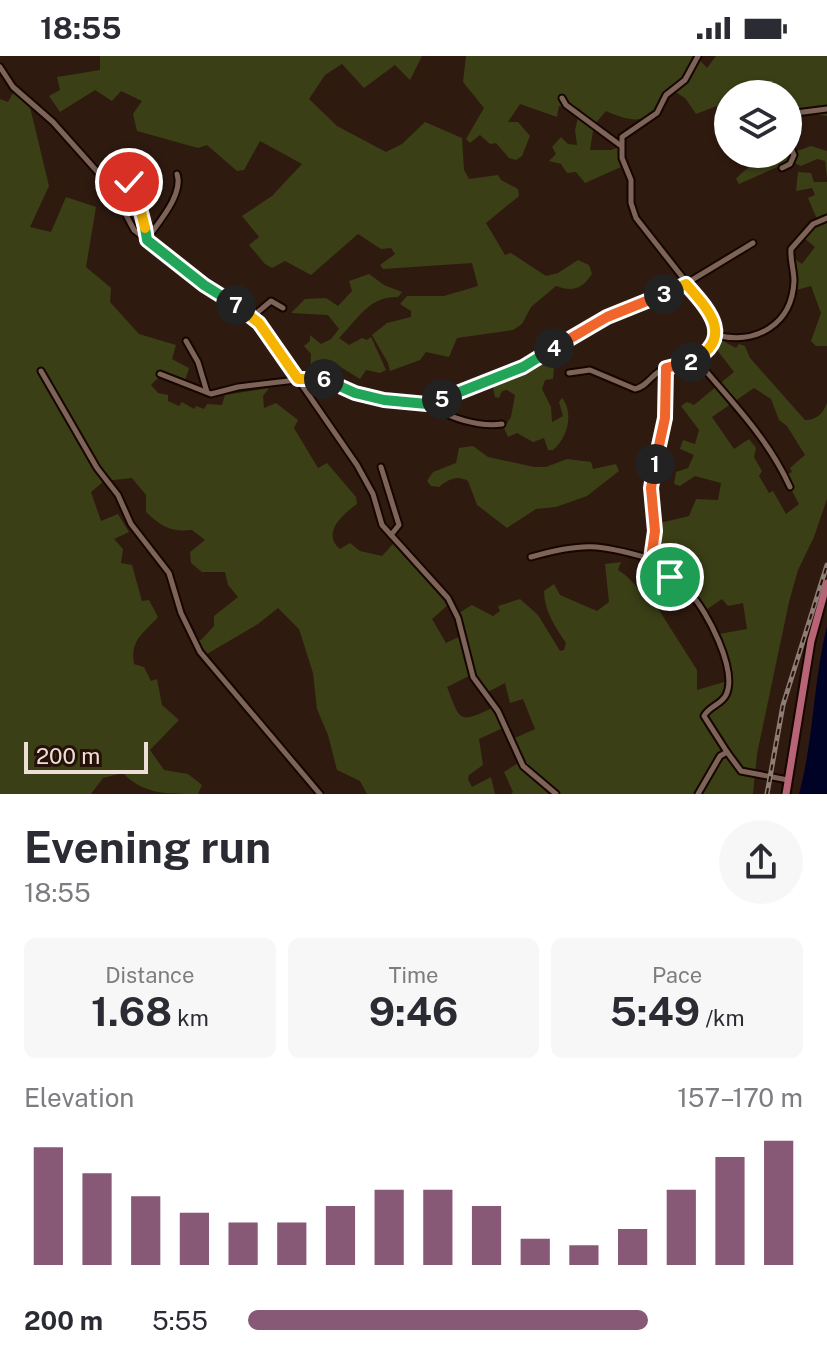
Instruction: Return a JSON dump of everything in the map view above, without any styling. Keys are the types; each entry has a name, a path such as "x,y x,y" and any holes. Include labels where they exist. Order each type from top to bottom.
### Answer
{"main road":[{"path":"786,794 811,641 827,583"}],"street":[{"path":"645,394 646,384 657,371 696,359 716,335 717,328 709,311 636,218 631,203 631,180 622,162 620,146 626,133 657,113 666,95 685,80 698,56"},
{"path":"0,67 13,87 53,122 101,176 115,194 129,223 215,293 253,317 369,486 382,525 448,598 458,618 473,677 498,711 523,766 556,794"},
{"path":"562,98 566,105 620,146"},
{"path":"802,112 827,109"},
{"path":"147,240 179,185 177,174"},
{"path":"101,176 119,177 133,184 136,200 143,210 147,240"},
{"path":"716,335 748,338 762,334 775,323 787,308 792,291 791,249 813,224 827,218"},
{"path":"160,374 207,393 218,394 236,387 298,379 321,379 355,393 384,400 433,403 523,367 607,317 686,284 753,243"},
{"path":"253,317 271,301 283,308"},
{"path":"186,341 198,362 207,393"},
{"path":"696,359 749,419 790,487"},
{"path":"651,559 655,531 651,488 665,418 666,368"},
{"path":"569,373 586,369 631,388 646,384"},
{"path":"41,371 97,468 118,495 131,524 169,573 181,613 200,652 320,794"},
{"path":"433,403 437,409 481,426 502,424"},
{"path":"381,467 399,525 391,535"},
{"path":"531,557 576,546 600,545 651,559 660,571 688,590 716,632 729,686 725,698 704,716 741,771 788,780"},
{"path":"698,794 720,756 727,752"}],"green space":[{"path":"100,56 422,56 410,80 395,65 364,88 342,64 325,75 309,99 337,126 386,152 402,144 425,122 462,138 464,170 469,179 498,175 518,189 519,196 486,223 505,255 511,253 546,276 558,273 578,260 589,265 592,274 577,288 556,286 531,307 522,324 513,330 457,338 449,357 426,352 420,360 390,371 372,335 387,323 411,317 411,311 400,304 407,296 444,296 478,286 472,263 383,269 380,265 395,254 391,248 381,249 358,234 311,275 285,261 272,268 249,245 259,237 242,216 272,196 302,164 260,141 244,170 237,171 207,145 198,148 137,131 133,114 142,101 121,91 112,101 95,90 60,112 49,96 60,90 57,77 100,70"},
{"path":"466,56 696,56 707,68 716,56 827,56 827,116 802,112 802,80 714,80 714,107 696,114 685,98 672,90 658,109 644,118 627,119 606,111 594,125 590,150 619,147 621,167 585,183 576,172 567,173 561,164 549,161 556,154 552,147 561,137 568,144 577,145 575,130 580,109 559,106 557,117 520,104 508,122 518,122 530,136 522,156 516,160 509,158 496,143 490,144 480,135 470,143 466,139 484,108 463,82"},
{"path":"13,93 30,107 49,186 30,227 51,232 66,197 96,207 86,267 111,288 110,302 139,334 176,345 172,359 189,368 184,384 161,375 151,385 158,393 168,395 168,401 179,406 182,402 194,409 196,406 204,409 207,404 222,405 225,395 269,388 263,396 264,408 276,403 298,420 294,428 318,468 327,463 356,497 357,504 333,530 335,543 340,549 350,543 360,551 382,556 393,544 448,605 432,619 446,643 465,634 459,613 472,605 493,616 500,611 498,606 520,599 538,615 560,651 564,650 566,643 548,612 544,591 554,584 560,595 597,611 609,602 605,564 621,562 618,570 652,599 697,670 697,690 731,680 719,634 747,629 743,603 728,606 722,599 706,610 654,554 660,523 689,516 696,499 718,500 721,483 695,476 680,486 674,484 676,472 688,468 694,455 680,449 683,440 695,444 699,430 681,406 687,402 694,405 734,372 714,346 721,340 736,348 739,344 745,346 750,358 805,420 819,416 827,403 827,499 798,570 789,602 757,754 753,794 511,794 513,792 504,772 518,763 508,741 535,729 523,699 510,703 505,683 488,692 473,674 447,687 461,716 472,716 492,708 503,728 479,739 483,765 468,779 472,787 491,777 495,794 367,794 360,781 337,770 317,709 313,673 299,629 278,608 258,624 200,658 189,639 201,640 214,626 214,616 238,597 228,585 225,572 202,572 191,563 190,552 205,540 192,530 162,525 146,512 146,495 132,478 104,481 91,492 101,521 118,514 129,532 114,539 123,549 121,563 132,565 142,601 149,600 158,617 136,643 134,664 144,667 151,681 157,679 162,705 179,720 150,750 164,770 188,774 202,785 198,794 165,793 147,789 123,773 103,778 91,794 0,794 0,99 8,102","holes":["754,388 771,399 779,420 787,426 805,455 790,468 792,472 784,476 799,504 786,514 773,491 769,493 759,476 762,471 754,457 756,448 749,439 734,449 712,417"]},
{"path":"811,146 827,151 827,178 825,161 817,159 802,166 802,149"},
{"path":"748,168 775,168 739,184 736,179"},
{"path":"798,172 811,173 814,182 827,182 827,346 816,346 811,341 821,313 811,286 793,291 792,257 802,264 815,247 804,238 819,224 808,198 815,195 812,188 796,191"},
{"path":"369,274 384,285 402,292 398,297 379,300 372,305 339,338 349,345 371,337 386,370 380,373 366,370 360,379 331,361 326,367 319,363 310,376 311,354 304,346 310,341 310,335 321,344 331,339 339,329 328,315 291,313 305,299 326,298 338,306 352,291 349,281"},
{"path":"537,364 554,367 553,379 545,380 542,389 551,407 552,422 563,416 559,402 562,398 568,411 566,432 553,450 548,450 544,438 533,442 517,433 508,437 504,428 511,417 515,395 507,390 502,391 499,398 495,397 492,382 528,372"},
{"path":"473,446 488,457 534,467 546,467 567,459 591,462 593,469 616,464 619,471 587,496 556,507 536,509 507,528 477,505 468,481 453,479 439,487 431,486 427,481 433,472 456,463 459,448"}],"water":[{"path":"827,626 827,794 799,794 808,752"}],"railway":[{"path":"767,794 783,705 827,565"}],"route":[{"path":"129,182 135,188 136,200 143,210 147,240 215,293 248,312 298,379 321,379 367,397 435,403 473,384 523,367 607,317 686,284 709,311 717,332 700,356 691,362 666,368 665,418 651,488 655,531 651,556 655,566 670,577"}]}
